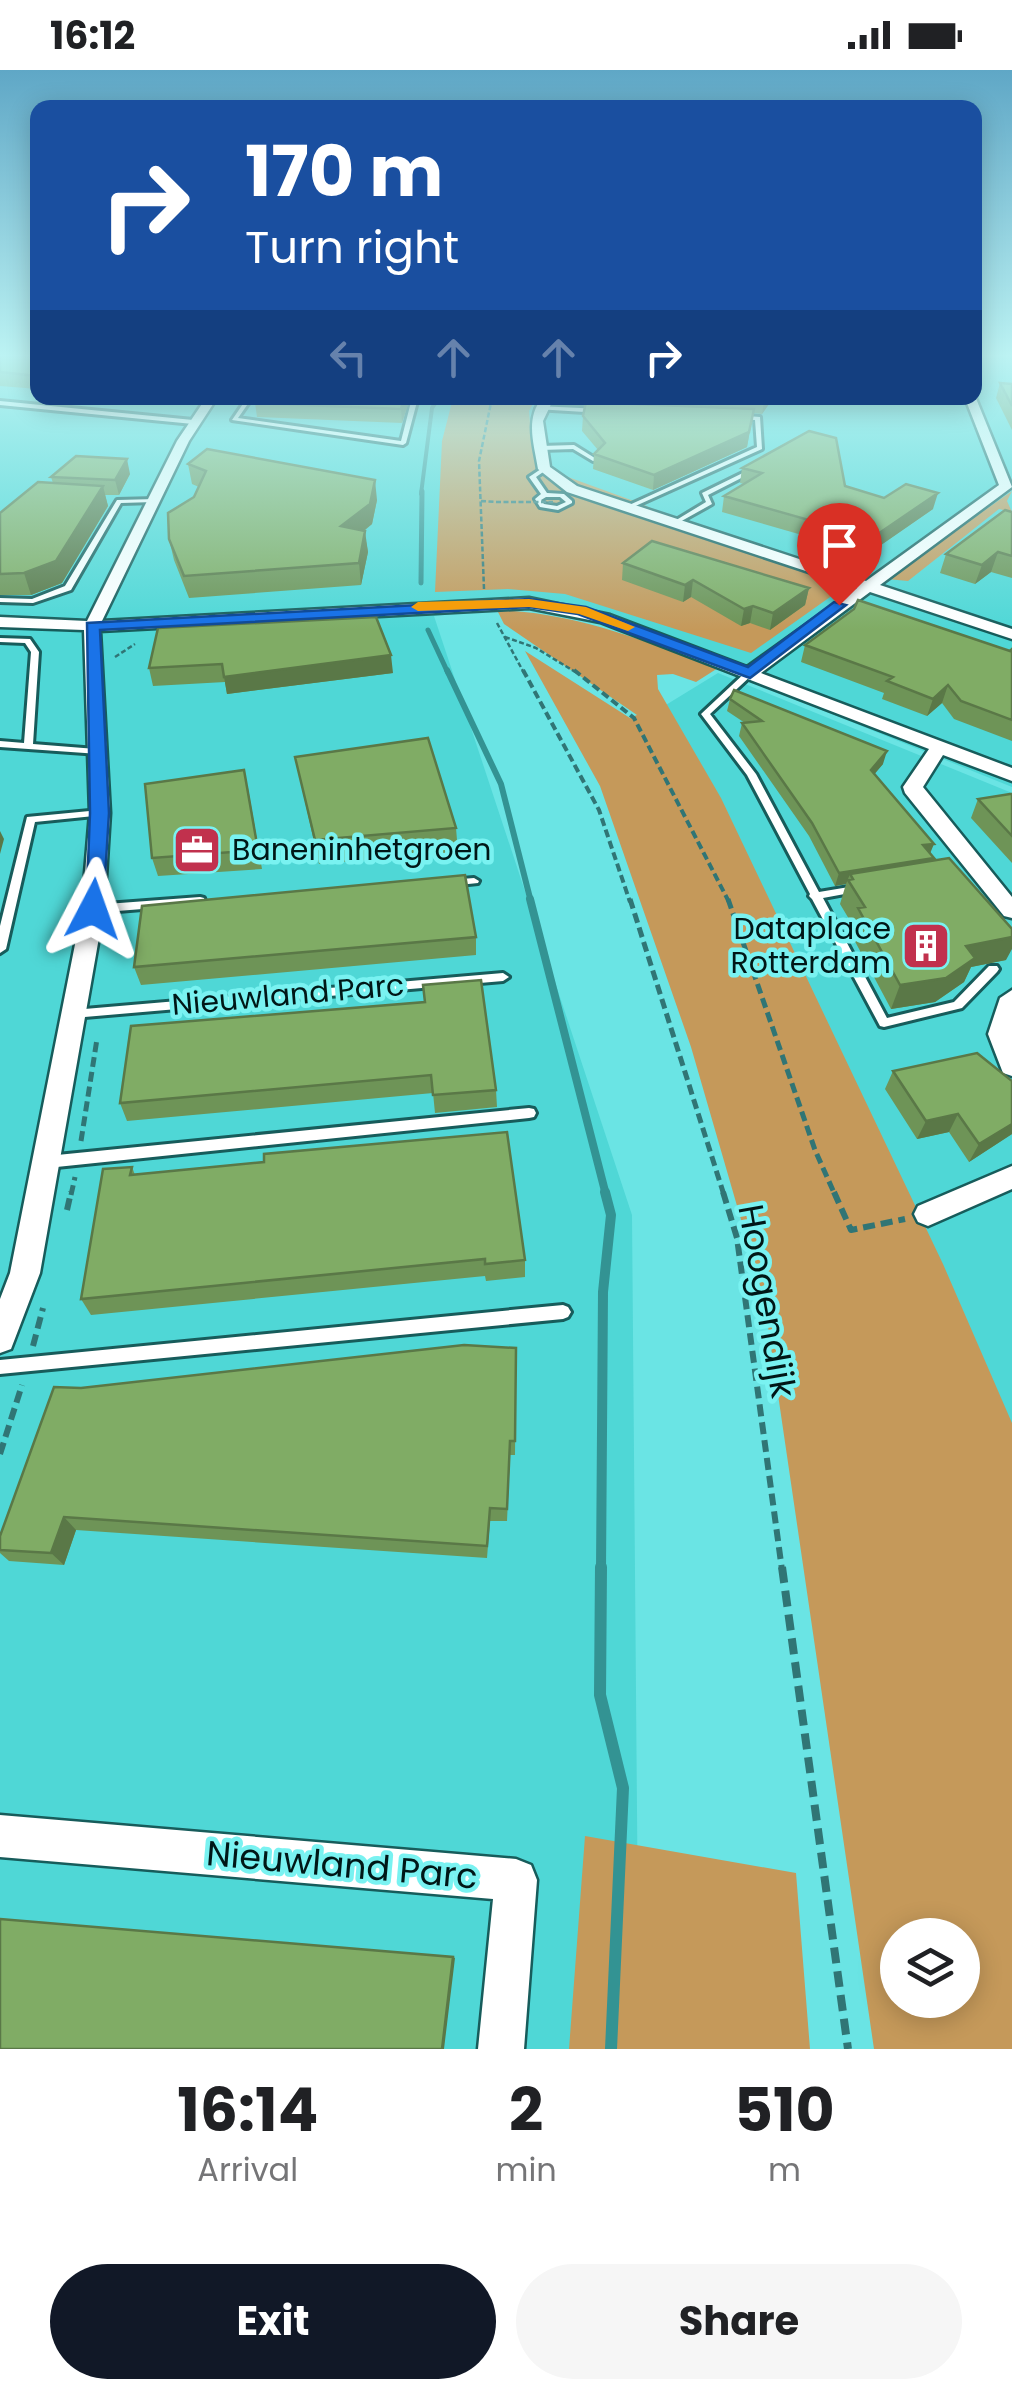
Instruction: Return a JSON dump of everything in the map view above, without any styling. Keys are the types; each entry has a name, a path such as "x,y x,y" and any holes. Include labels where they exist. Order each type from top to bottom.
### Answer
{"street":[{"path":"0,1339 12,1274 46,1162 93,909 100,813 92,626 181,445"},
{"path":"750,673 1006,486 990,445"},
{"path":"541,448 544,469 556,480 585,493 1012,634"},
{"path":"0,622 129,628 490,596 581,610 1012,775"},
{"path":"938,749 913,788 915,793 969,870 1004,890 1012,910"},
{"path":"1012,998 1000,1034 1012,1066"},
{"path":"928,1214 1012,1177"},
{"name":"Nieuwland Parc","path":"0,1836 516,1880 501,2049"}],"lane":[{"path":"628,507 760,445"},
{"path":"541,448 574,447 595,460"},
{"path":"676,522 710,503 704,494 768,462"},
{"path":"544,469 532,476 545,495 567,498 585,493"},
{"path":"545,495 537,502 547,507 567,505 567,498"},
{"path":"99,500 154,500"},
{"path":"0,600 33,601 68,588 118,501"},
{"path":"0,640 26,642 35,652 28,748"},
{"path":"750,673 705,714 752,774 884,1023 958,1005 993,969"},
{"path":"0,744 96,752"},
{"path":"0,948 31,819 100,813"},
{"path":"435,884 474,881"},
{"path":"814,896 869,887"},
{"path":"93,909 218,900"},
{"name":"Nieuwland Parc","path":"74,1014 503,977"},
{"path":"46,1162 528,1113"},
{"path":"0,1367 563,1312"}],"path":[{"name":"Hoogendijk","path":"482,445 477,543 490,596 505,637 599,810 670,1017 737,1238 848,2049"},
{"path":"481,502 553,502"},
{"path":"470,592 490,596"},
{"path":"505,637 531,646 617,700 634,718 728,898 816,1150 850,1230 928,1214"}],"shaded area":[{"path":"0,445 1012,445 1012,787 555,602 434,616 632,1215 639,2049 0,2049"},
{"path":"442,445 532,445 542,463 557,473 642,504 737,549 824,577 840,590 751,653 565,594 508,589 435,592"},
{"path":"1012,491 1007,501 1012,512 999,509 908,581 887,579"},
{"path":"497,610 555,617 610,630 718,668 696,682 673,674 657,675 658,689 721,798 943,1264 1012,1423 1012,2049 874,2049 764,1299 691,1047 600,786 525,651 630,718 637,715 504,624"},
{"path":"718,673 1012,793 1012,1506 625,730"},
{"path":"585,1836 796,1873 810,2049 569,2049"}],"building":[{"path":"603,445 719,445 654,475 594,454"},
{"path":"783,445 837,445 845,486 884,498 906,484 938,493 872,538 724,496 762,473 742,468"},
{"path":"207,449 375,480 370,504 341,526 365,531 359,563 184,576 169,539 168,513 194,497 206,471 188,464"},
{"path":"76,456 127,459 115,480 51,477"},
{"path":"38,482 103,486 56,561 24,573 0,574 0,513"},
{"path":"1005,510 1012,512 1012,556 998,552 982,565 946,554"},
{"path":"652,541 809,588 773,613 753,606 744,609 693,580 685,585 623,563"},
{"path":"858,600 1012,649 1012,720 961,701 948,685 933,699 887,681 893,677 805,645 854,609"},
{"path":"376,617 391,655 224,677 222,664 149,668 158,628"},
{"path":"734,690 887,751 871,770 934,844 923,845 934,858 839,873 812,823 742,723 762,721 730,699"},
{"path":"428,738 456,828 315,840 295,757"},
{"path":"244,770 258,850 152,858 145,784"},
{"path":"1012,794 1012,836 978,799"},
{"name":"Dataplace Rotterdam","path":"949,858 1012,929 1012,937 966,946 975,958 946,978 900,985 858,908 865,907 848,880 853,879 850,874"},
{"path":"465,875 476,937 134,967 142,906"},
{"path":"481,980 496,1090 433,1095 431,1075 120,1103 131,1026 425,1002 423,985"},
{"path":"977,1053 1012,1081 1012,1124 979,1144 958,1114 926,1121 893,1071"},
{"path":"507,1132 525,1260 485,1264 485,1259 81,1299 103,1169 132,1167 130,1175 264,1162 264,1154"},
{"path":"464,1345 516,1348 515,1441 510,1441 507,1509 490,1508 487,1546 64,1517 51,1553 0,1550 0,1536 54,1387 81,1388"},
{"path":"0,1919 453,1957 442,2049 0,2049"}],"waterway":[{"path":"421,494 427,445"},
{"path":"421,583 422,491"},
{"path":"428,630 448,673"},
{"path":"447,670 501,784 531,902"},
{"path":"530,899 606,1195"},
{"path":"601,1570 603,1292 611,1215 605,1192"},
{"path":"601,1567 600,1695 623,1788 611,2049"}],"slow traffic":[{"path":"418,607 529,603 581,610 628,627"}],"place":[{"name":"Baneninhetgroen","path":"197,850"},
{"name":"Dataplace Rotterdam","path":"926,946"}],"route":[{"path":"93,909 100,813 92,626 129,628 424,606 529,603 581,610 750,673 839,605"}]}
